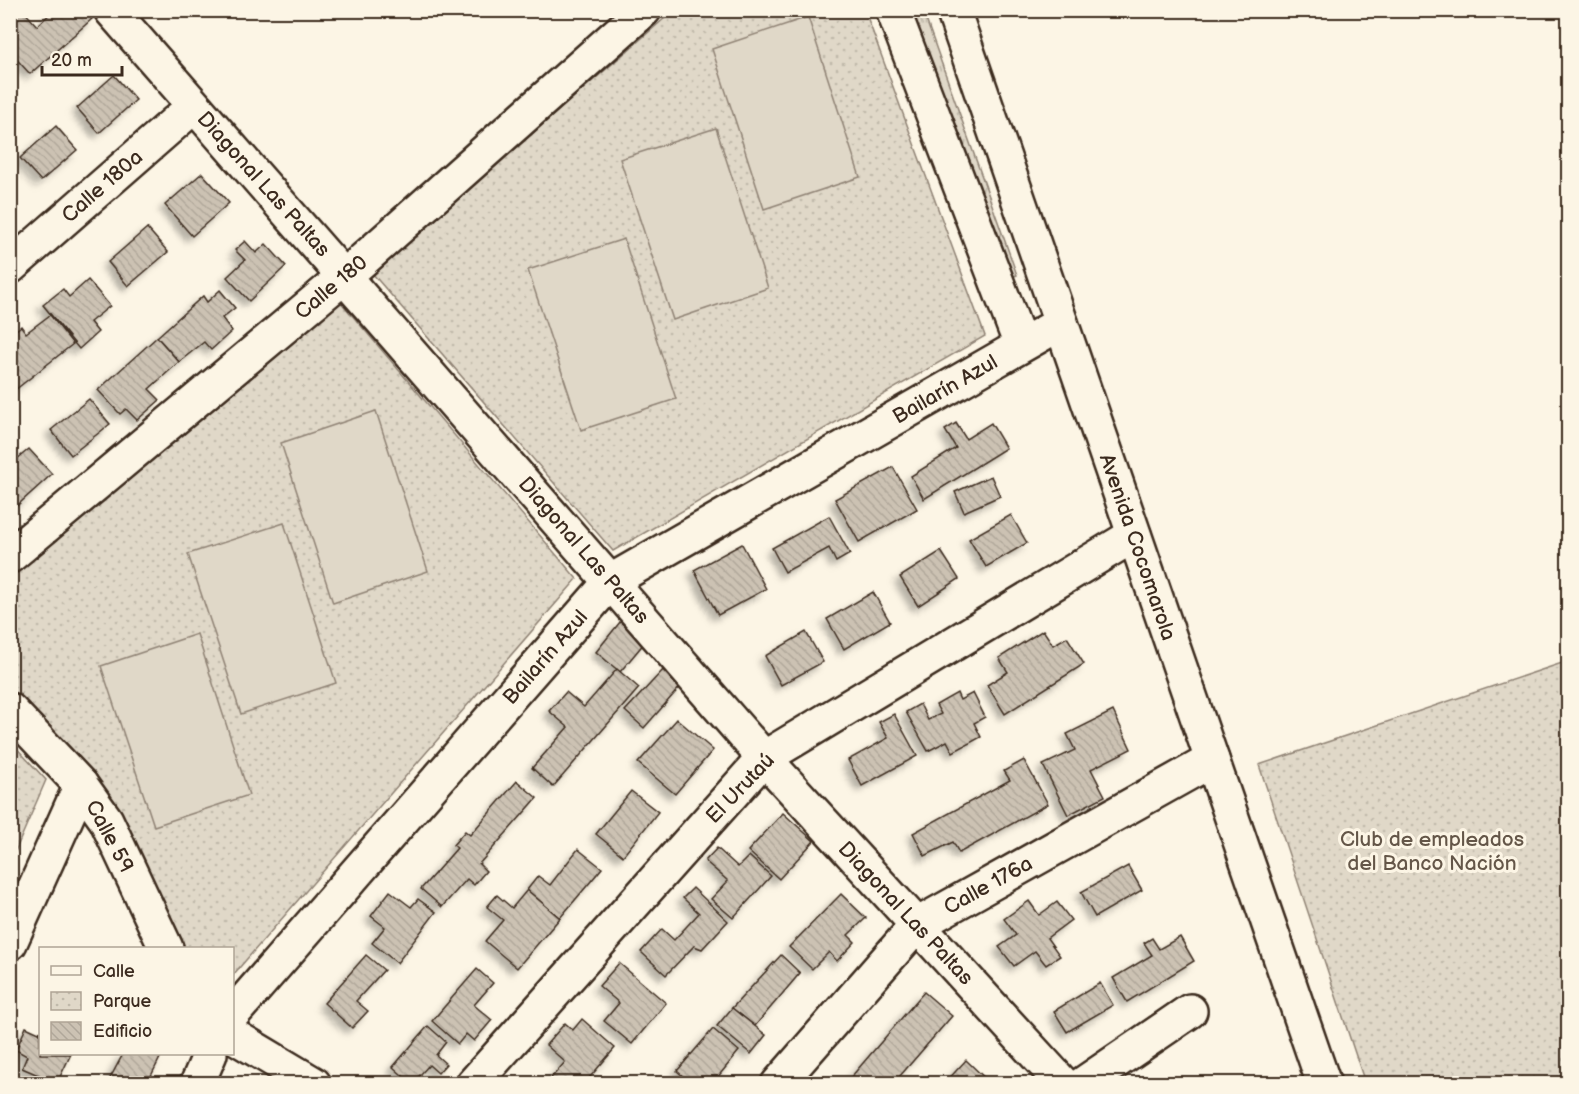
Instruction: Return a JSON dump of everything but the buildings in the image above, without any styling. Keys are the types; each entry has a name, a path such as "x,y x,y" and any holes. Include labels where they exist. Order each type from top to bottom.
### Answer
{"street":[{"name":"Diagonal Las Paltas","path":"111,10 764,758 1063,1083"},
{"name":"Calle 180","path":"10,556 345,276 644,10"},
{"path":"894,10 1022,345"},
{"name":"Avenida Cocomarola","path":"953,10 1324,1083"},
{"name":"Calle 180a","path":"10,267 194,106"},
{"name":"Bailarín Azul","path":"234,1013 611,581 1061,323"},
{"name":"El Urutaú","path":"473,1083 764,758 1134,535"},
{"name":"Calle 59","path":"10,710 81,785 106,820 166,947"},
{"name":"Calle 176a","path":"778,1083 917,925 1212,760"},
{"path":"10,943 81,785"},
{"path":"1083,1083 1190,1011"},
{"path":"234,1036 314,1083"},
{"path":"197,1083 209,1055"}],"green space":[{"path":"673,11 865,11 985,336 613,551 372,273"},
{"path":"904,11 923,11 1017,275 1000,282"},
{"path":"808,17 860,177 764,209 712,49"},
{"path":"716,128 768,288 673,320 620,159"},
{"path":"624,239 676,399 581,430 528,270"},
{"path":"339,300 577,579 234,974 234,947 175,947 81,765 11,690 11,577"},
{"path":"376,411 428,571 333,603 281,443"},
{"path":"284,523 336,683 241,714 188,554"},
{"path":"197,634 249,795 154,826 101,666"},
{"name":"Club de empleados del Banco Nación","path":"1568,661 1568,1083 1365,1083 1259,765"},
{"path":"11,742 46,780 11,861"}]}
